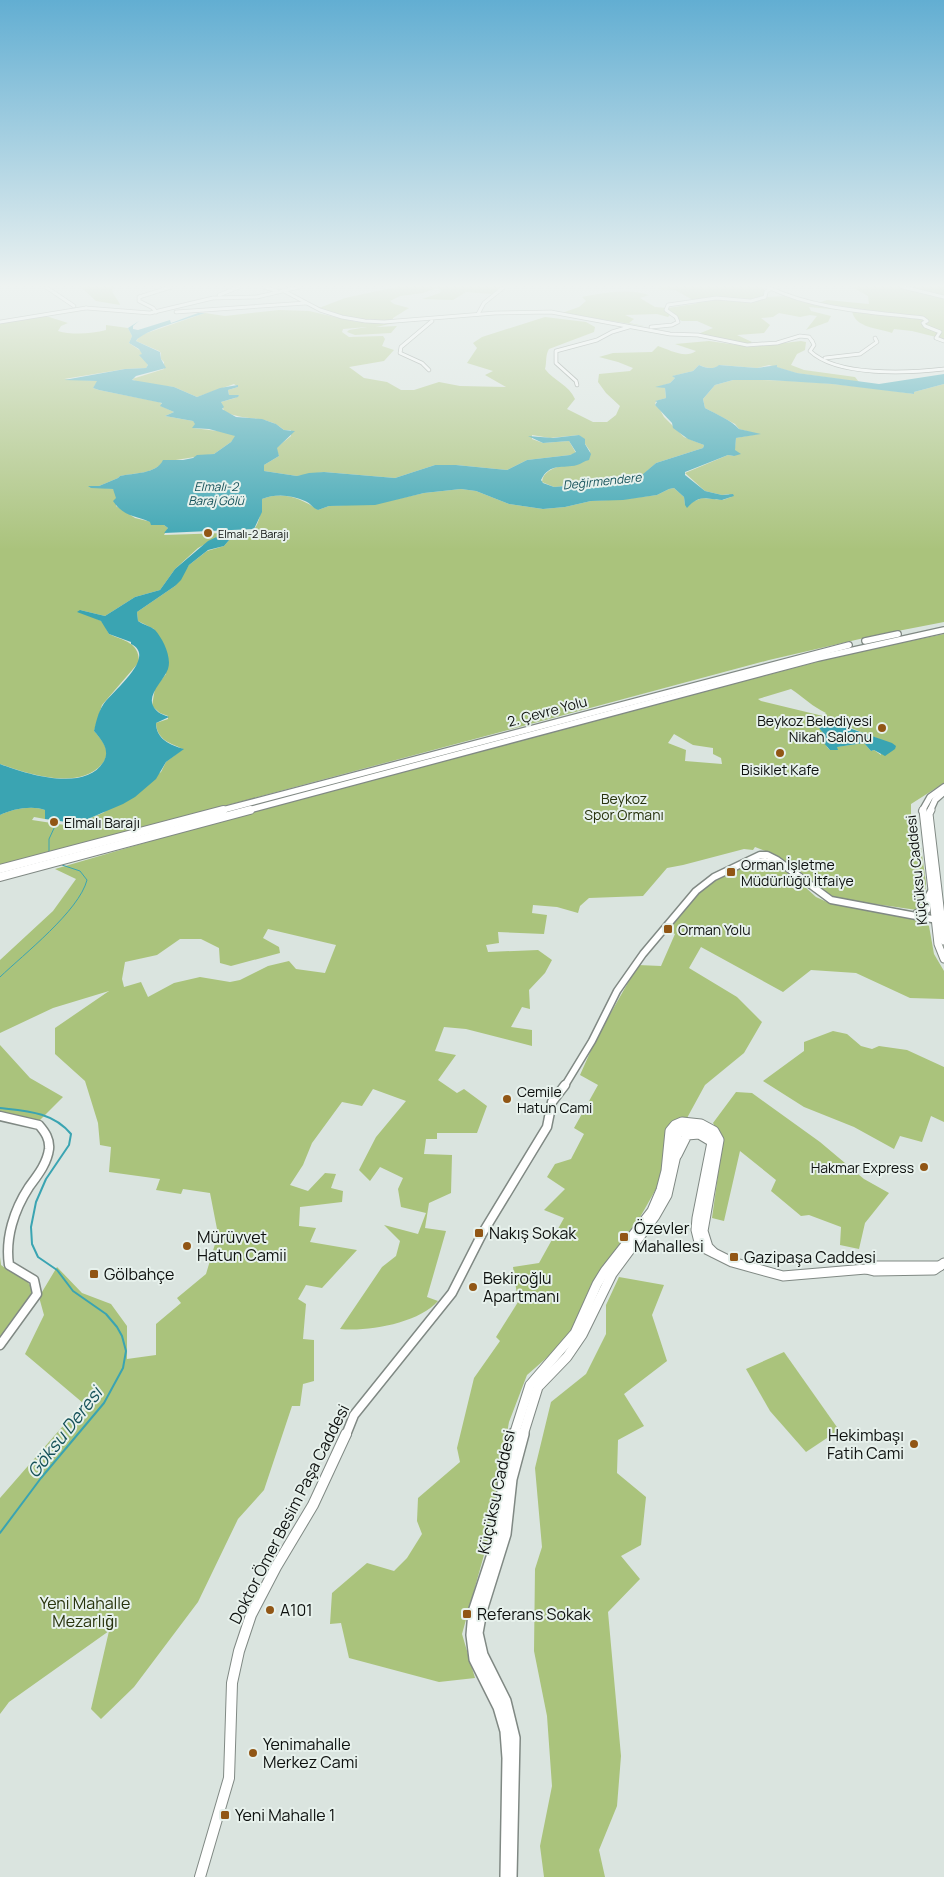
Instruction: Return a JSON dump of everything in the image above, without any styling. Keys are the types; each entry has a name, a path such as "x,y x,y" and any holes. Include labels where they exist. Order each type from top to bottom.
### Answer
{"highway":[{"name":"2. Çevre Yolu","path":"159,831 825,651 944,625"},
{"name":"2. Çevre Yolu","path":"159,831 808,661 944,630"},
{"path":"0,869 159,831"},
{"path":"0,876 159,831"}],"main road":[{"name":"Küçüksu Caddesi","path":"944,787 929,798 922,808 932,867 938,918 936,928 938,944 944,959"},
{"name":"Küçüksu Caddesi","path":"944,792 935,800 929,814 932,890 944,940"},
{"name":"Küçüksu Caddesi","path":"506,1877 508,1743 499,1707 475,1659 472,1635 474,1612 500,1533 504,1478 510,1448 530,1385 575,1333 597,1284 605,1271 652,1211 662,1190 670,1131 675,1125 682,1122 702,1124 714,1131 719,1140 703,1232 708,1247 713,1252"},
{"name":"Küçüksu Caddesi","path":"512,1877 514,1738 505,1701 482,1655 477,1633 481,1611 500,1555 509,1509 511,1479 538,1387 567,1357 582,1335 612,1274 655,1216 667,1194 676,1155 675,1142 678,1134 682,1129 688,1127 701,1129 710,1135 712,1142 704,1176 696,1230 700,1246 732,1262 783,1276 866,1269 874,1271 934,1270 942,1265"}],"street":[{"path":"570,375 576,380 576,385"},
{"name":"Doktor Ömer Besim Paşa Caddesi","path":"200,1877 229,1778 232,1683 240,1648 251,1615 276,1567 313,1505 335,1461 354,1415 452,1293 482,1234 547,1128 552,1102 592,1041 617,991 643,954 696,890 714,877 747,862 765,857 787,867 830,900 915,914"},
{"path":"915,914 927,910 928,895 932,890"},
{"path":"915,914 932,919 938,918"},
{"path":"915,914 929,921 936,928"},
{"path":"0,1116 39,1125 49,1141 49,1150 24,1195 8,1233 6,1254 9,1265 34,1280 37,1294 0,1345"}],"green space":[{"path":"0,375 91,375 64,379 98,381 93,388 159,402 162,404 161,406 174,412 165,416 193,421 196,424 193,428 226,432 236,436 214,454 163,462 149,471 120,476 99,486 89,486 113,489 116,492 116,506 135,518 164,525 168,528 164,535 225,533 198,548 175,569 160,590 135,597 105,616 80,610 103,622 109,634 130,643 136,650 139,662 102,705 94,731 106,751 105,760 102,764 92,772 80,777 67,779 39,776 0,764"},
{"path":"146,375 359,375 364,378 387,382 401,390 414,390 439,382 460,386 506,387 485,375 551,375 575,399 567,409 593,422 607,422 616,415 620,406 606,393 598,382 599,375 679,375 673,376 675,378 670,383 661,386 665,388 666,398 656,401 655,405 684,437 704,445 703,448 656,463 638,479 554,487 542,482 548,471 589,459 590,451 579,435 550,438 532,435 532,439 543,443 569,441 576,453 527,460 507,470 435,465 395,478 324,472 297,476 264,471 264,465 279,456 276,448 291,436 291,430 284,430 277,425 263,420 224,411 221,402 239,395 229,395 228,390 238,387 234,384 197,397 174,387 139,383 132,379"},
{"path":"807,375 837,375 855,377 859,382"},
{"path":"733,380 824,383 914,394 914,392 944,384 944,622 877,635 769,660 0,866 0,815 22,808 34,808 45,810 45,819 34,817 32,820 78,827 83,821 103,813 161,772 166,762 183,749 165,740 157,729 156,723 168,719 168,716 160,713 152,706 155,688 166,674 154,629 138,621 137,612 175,586 189,565 207,551 224,546 236,532 252,532 261,513 262,499 277,496 291,497 305,502 318,510 329,506 379,503 424,493 461,489 476,491 509,504 543,509 565,507 591,501 657,495 674,488 684,497 685,505 702,498 723,500 731,497 729,494 722,495 705,491 685,473 728,455 734,456 736,438 757,434 739,429 735,424 705,408 703,399 715,385"},
{"path":"944,634 944,783 911,804 911,815 917,819 926,883 924,909 917,910 833,898 773,854 755,847 753,850 744,849 667,868 643,896 589,898 580,906 578,913 557,907 533,905 532,913 547,915 544,934 498,932 499,943 486,945 488,952 538,950 552,960 545,973 529,990 530,1009 522,1007 511,1027 532,1030 532,1046 466,1029 444,1027 435,1051 456,1055 438,1080 457,1093 464,1089 487,1106 477,1133 437,1133 437,1139 426,1139 424,1154 452,1155 451,1193 429,1203 425,1228 446,1231 427,1297 438,1301 419,1315 392,1324 364,1329 340,1329 382,1267 396,1256 400,1241 384,1225 418,1234 426,1213 401,1207 398,1189 403,1178 380,1167 370,1181 359,1170 376,1137 406,1101 373,1089 362,1106 342,1102 312,1143 303,1165 290,1185 308,1191 325,1173 336,1174 331,1188 343,1191 342,1202 300,1207 299,1226 316,1228 310,1242 357,1250 322,1288 306,1285 298,1299 306,1304 303,1339 314,1340 314,1381 303,1384 300,1406 292,1406 264,1490 238,1519 198,1602 134,1687 101,1719 91,1709 109,1631 9,1702 0,1714 0,1498 83,1403 25,1354 44,1315 39,1297 57,1267 82,1293 111,1304 127,1326 127,1359 156,1355 156,1324 181,1303 177,1298 206,1274 218,1234 210,1193 183,1189 181,1194 156,1190 160,1179 109,1172 111,1147 100,1145 98,1123 85,1081 55,1054 55,1028 109,991 53,1008 0,1033 0,960 53,911 76,879 55,869 216,822 846,654","holes":["791,689 826,713 823,716 758,699","838,720 846,726 879,739 881,755 874,750 871,751 864,743 836,747 837,750 830,750 823,737 825,735 815,722","674,734 693,745 713,748 713,754 721,758 722,764 685,761 686,750 668,743","268,929 336,945 325,973 296,969 289,961 268,966 240,980 230,982 200,977 174,983 148,997 141,982 124,987 122,979 125,962 157,955 180,939 201,939 219,948 220,963 231,966 280,953 279,947 263,938"]},
{"path":"769,863 784,868 816,897 827,902 920,920 929,926 934,954 944,971 944,999 910,998 856,973 811,970 783,992 701,947 689,968 737,997 762,1022 744,1053 705,1085 687,1118 656,1189 639,1219 591,1285 567,1340 527,1375 509,1422 487,1544 462,1634 475,1678 439,1682 349,1658 341,1623 330,1624 332,1593 367,1563 394,1571 407,1558 422,1534 417,1521 418,1498 460,1462 457,1448 474,1378 500,1341 496,1337 518,1302 513,1267 539,1263 564,1218 544,1210 565,1189 547,1177 555,1164 571,1159 584,1134 574,1128 598,1085 580,1075 596,1039 638,965 661,966 675,934 664,929 692,899 724,872 749,864"},
{"path":"833,1031 847,1034 861,1046 872,1049 879,1046 907,1050 944,1067 944,1122 931,1116 922,1142 900,1136 894,1149 854,1127 804,1107 763,1081 804,1051 804,1042"},
{"path":"0,1045 30,1078 63,1097 39,1121 0,1114"},
{"path":"736,1092 752,1093 820,1142 864,1179 889,1193 865,1223 859,1249 840,1245 841,1227 809,1215 801,1216 771,1191 776,1180 740,1151 724,1221 712,1218 721,1153 721,1138 713,1123"},
{"path":"0,1257 1,1265 25,1279 33,1293 0,1341"},
{"path":"619,1277 664,1285 652,1315 667,1361 624,1394 644,1426 618,1440 617,1473 646,1497 641,1545 621,1556 640,1579 608,1612 621,1756 617,1806 599,1850 605,1877 544,1877 540,1846 552,1786 547,1716 534,1651 535,1569 542,1547 535,1468 551,1402 586,1374 606,1334 606,1305"},
{"path":"784,1352 839,1430 806,1452 770,1411 746,1369"}],"water":[{"name":"Elmalı-2 Baraj Gölü","path":"94,375 141,375 132,380 174,387 197,397 220,388 238,385 238,387 228,390 229,395 239,395 238,397 221,402 224,407 222,409 236,417 262,419 276,424 284,430 295,431 277,448 279,456 264,465 264,471 297,476 324,472 395,478 435,465 507,470 527,460 570,455 576,452 569,441 543,443 528,436 553,438 579,435 585,439 585,444 591,454 589,460 577,465 557,467 548,471 541,480 543,483 554,487 636,480 656,463 703,448 704,445 688,439 673,428 672,423 655,405 657,402 655,401 666,398 665,388 655,387 670,383 675,378 672,376 809,375 879,384 944,375 944,384 914,392 914,394 832,384 769,380 733,380 715,385 703,399 705,408 728,420 739,429 761,434 736,438 735,450 741,454 728,455 685,472 685,475 705,491 722,495 733,494 734,496 722,500 704,498 696,500 687,508 684,497 674,488 657,495 623,500 591,501 565,507 543,509 509,504 476,491 461,489 424,493 375,505 329,506 318,510 300,499 278,495 262,499 262,512 254,529 164,533 168,528 164,525 151,525 150,522 121,510 113,501 116,498 113,489 91,488 88,486 99,486 120,476 156,468 163,460 183,460 197,455 214,454 231,442 235,436 209,429 192,428 195,424 193,421 165,416 174,412 160,406 162,403 93,388 97,381 64,380"},
{"path":"236,532 224,546 208,550 189,565 181,580 175,586 137,612 138,621 158,634 164,643 169,659 166,674 153,694 152,700 157,711 169,717 156,723 158,733 174,746 184,749 166,762 156,779 135,797 83,821 81,824 45,819 45,810 34,808 16,809 0,815 0,764 40,776 70,779 95,771 106,757 106,749 94,731 97,718 103,705 136,666 139,657 138,650 131,642 109,634 101,621 77,612 80,610 105,616 135,597 160,590 175,569 208,541 225,533"},
{"path":"838,720 847,722 846,727 892,743 896,746 895,749 885,756 874,750 871,751 864,743 837,747 838,750 830,750 823,742 825,735 814,722"}],"waterway":[{"name":"Göksu Deresi","path":"49,851 49,839 56,824"},
{"name":"Göksu Deresi","path":"0,977 50,932 82,892 87,880 80,871 62,865"},
{"name":"Göksu Deresi","path":"0,1108 30,1112 48,1117 56,1121 71,1134 69,1145 46,1179 36,1202 31,1227 32,1244 38,1257 57,1270 73,1291 106,1314 122,1336 126,1351 123,1368 104,1403 41,1478 0,1533"}],"place":[{"name":"Elmalı-2 Barajı","path":"208,533"},
{"name":"Beykoz Belediyesi Nikah Salonu","path":"882,728"},
{"name":"Bisiklet Kafe","path":"780,753"},
{"name":"Elmalı Barajı","path":"54,822"},
{"name":"Orman İşletme Müdürlüğü İtfaiye","path":"731,872"},
{"name":"Orman Yolu","path":"668,929"},
{"name":"Cemile Hatun Cami","path":"507,1099"},
{"name":"Hakmar Express","path":"924,1167"},
{"name":"Nakış Sokak","path":"479,1233"},
{"name":"Özevler Mahallesi","path":"624,1237"},
{"name":"Mürüvvet Hatun Camii","path":"187,1246"},
{"name":"Gazipaşa Caddesi","path":"734,1257"},
{"name":"Gölbahçe","path":"94,1274"},
{"name":"Bekiroğlu Apartmanı","path":"473,1287"},
{"name":"Hekimbaşı Fatih Cami","path":"914,1444"},
{"name":"A101","path":"270,1610"},
{"name":"Referans Sokak","path":"467,1614"},
{"name":"Yenimahalle Merkez Cami","path":"253,1753"},
{"name":"Yeni Mahalle 1","path":"225,1815"}],"water label":[{"name":"Değirmendere","path":"602,481"}],"park label":[{"name":"Beykoz Spor Ormanı","path":"624,806"},
{"name":"Yeni Mahalle Mezarlıḡı","path":"85,1612"}]}
